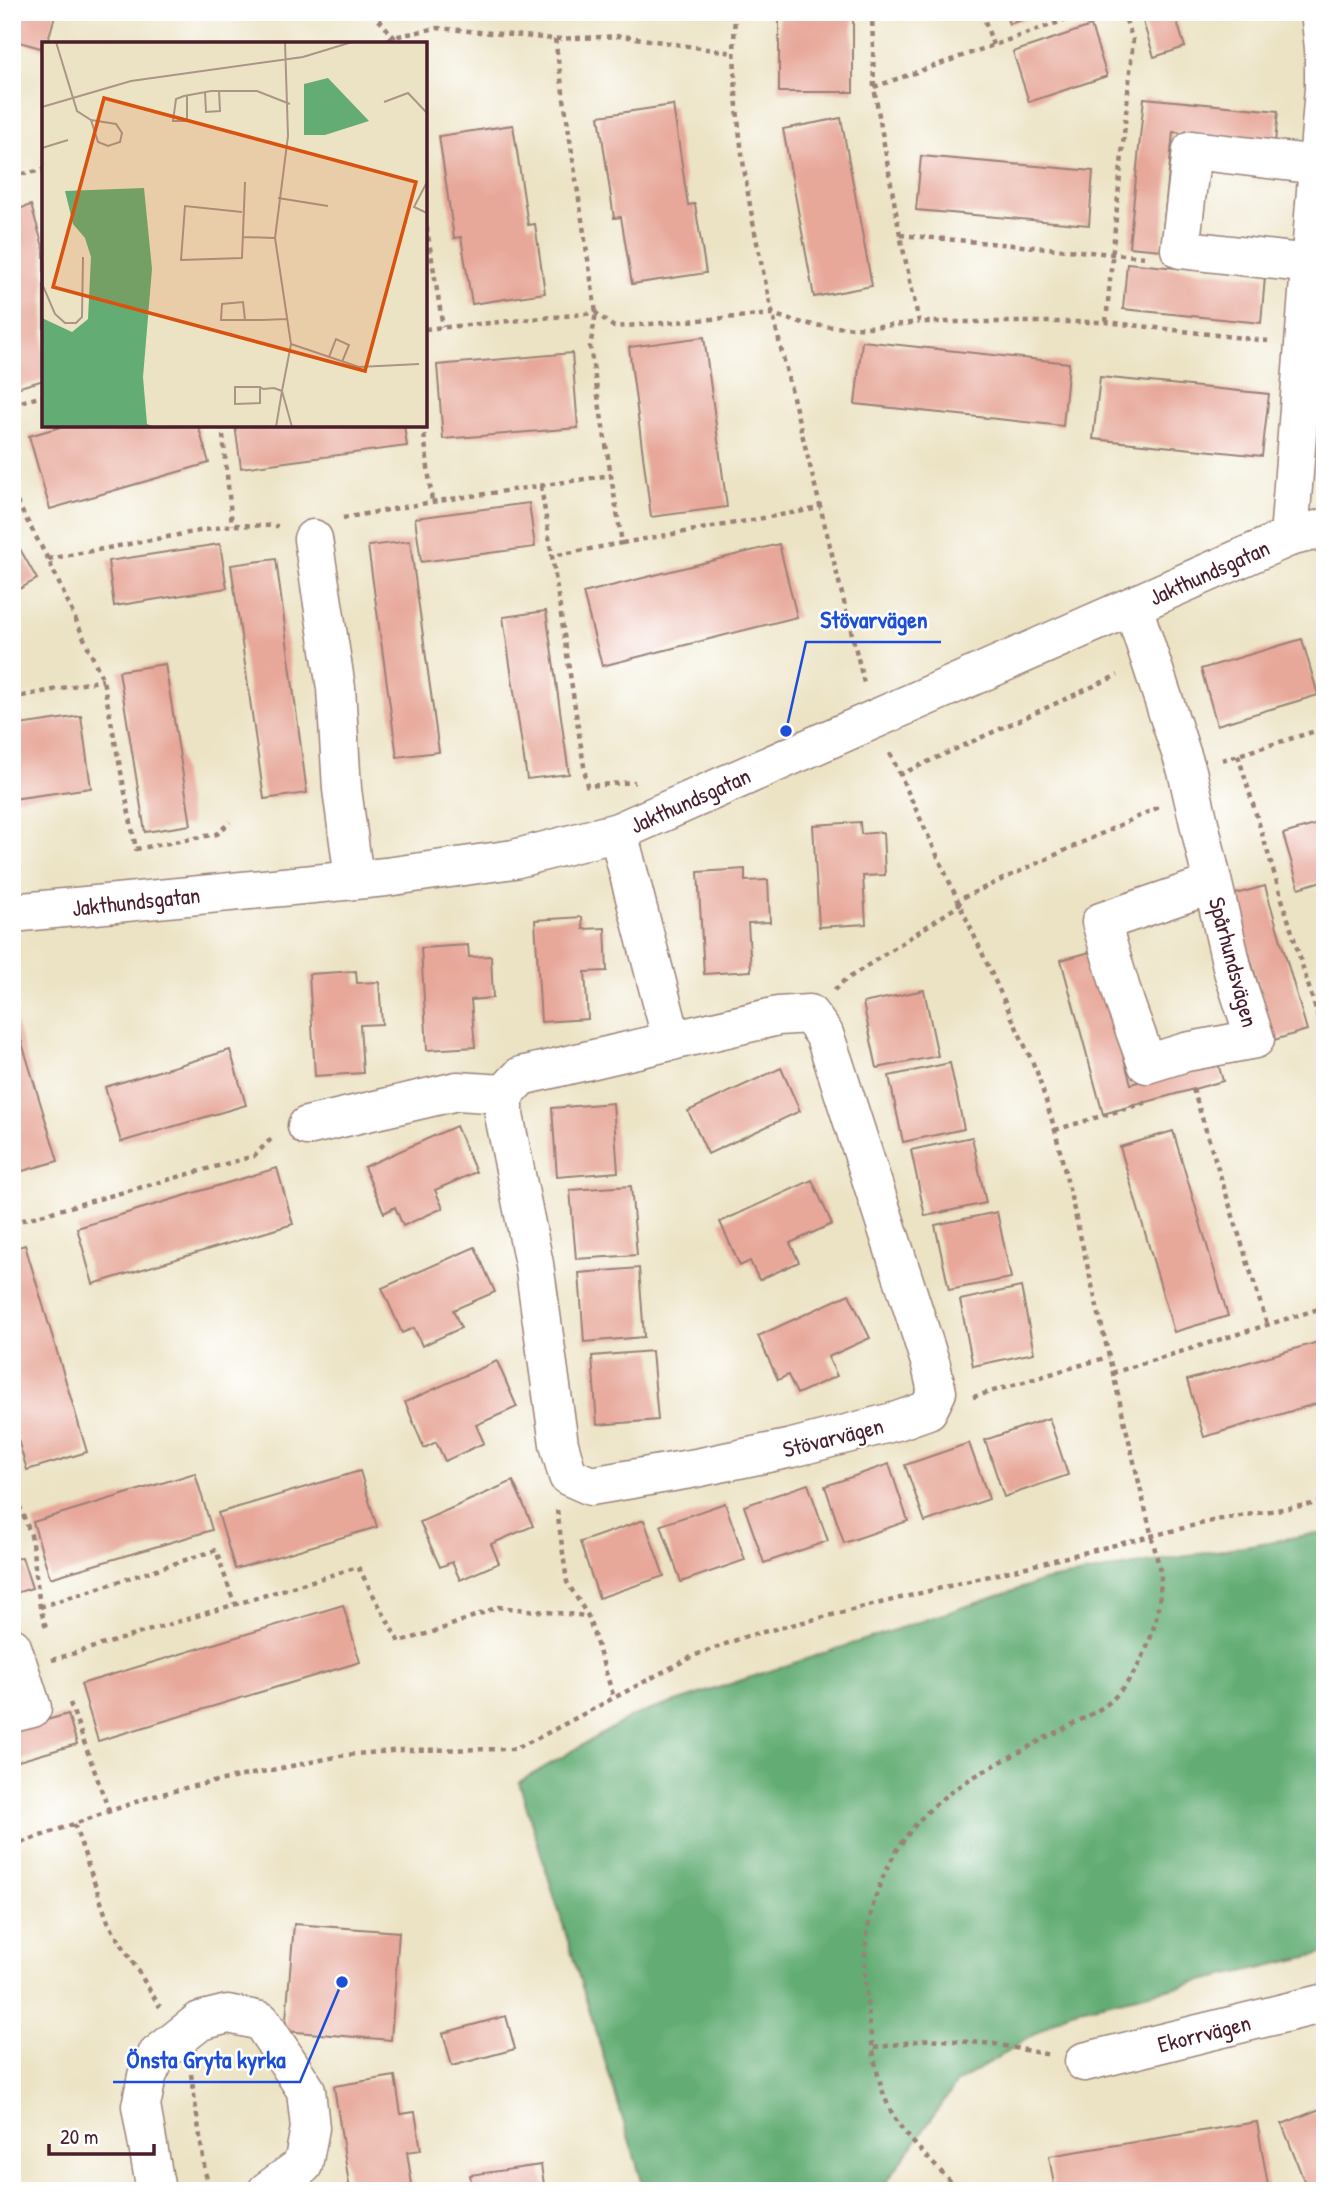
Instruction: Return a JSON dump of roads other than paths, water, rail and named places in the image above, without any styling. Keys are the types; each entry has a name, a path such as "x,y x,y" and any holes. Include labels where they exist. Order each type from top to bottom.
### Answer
{"street":[{"path":"1307,532 1304,345 1324,75 1320,12"},
{"path":"1310,264 1180,249 1192,150 1318,165"},
{"name":"Jakthundsgatan","path":"12,913 386,877 514,859 618,832 1307,532"},
{"path":"313,539 336,688 342,789 354,879"},
{"name":"Spårhundsvägen","path":"1133,607 1189,781 1213,884 1233,971 1255,1039 1186,1052 1147,1064 1125,1003 1101,922 1213,884"},
{"path":"307,1126 457,1091 504,1094 521,1076 672,1041 618,832"},
{"name":"Stövarvägen","path":"504,1094 504,1115 534,1264 559,1444 568,1476 591,1486 683,1470 792,1448 897,1421 928,1410 937,1392 931,1365 824,1034 809,1014 778,1016 672,1041"},
{"path":"12,1647 32,1708 12,1713"},
{"name":"Ekorrvägen","path":"1084,2062 1325,2003"},
{"path":"156,2191 141,2106 147,2076 158,2055 200,2021 228,2014 261,2021 306,2090 310,2128 303,2165 267,2191"}],"place":[{"name":"Stövarvägen","path":"786,731"},
{"name":"Önsta Gryta kyrka","path":"342,1982"}]}
